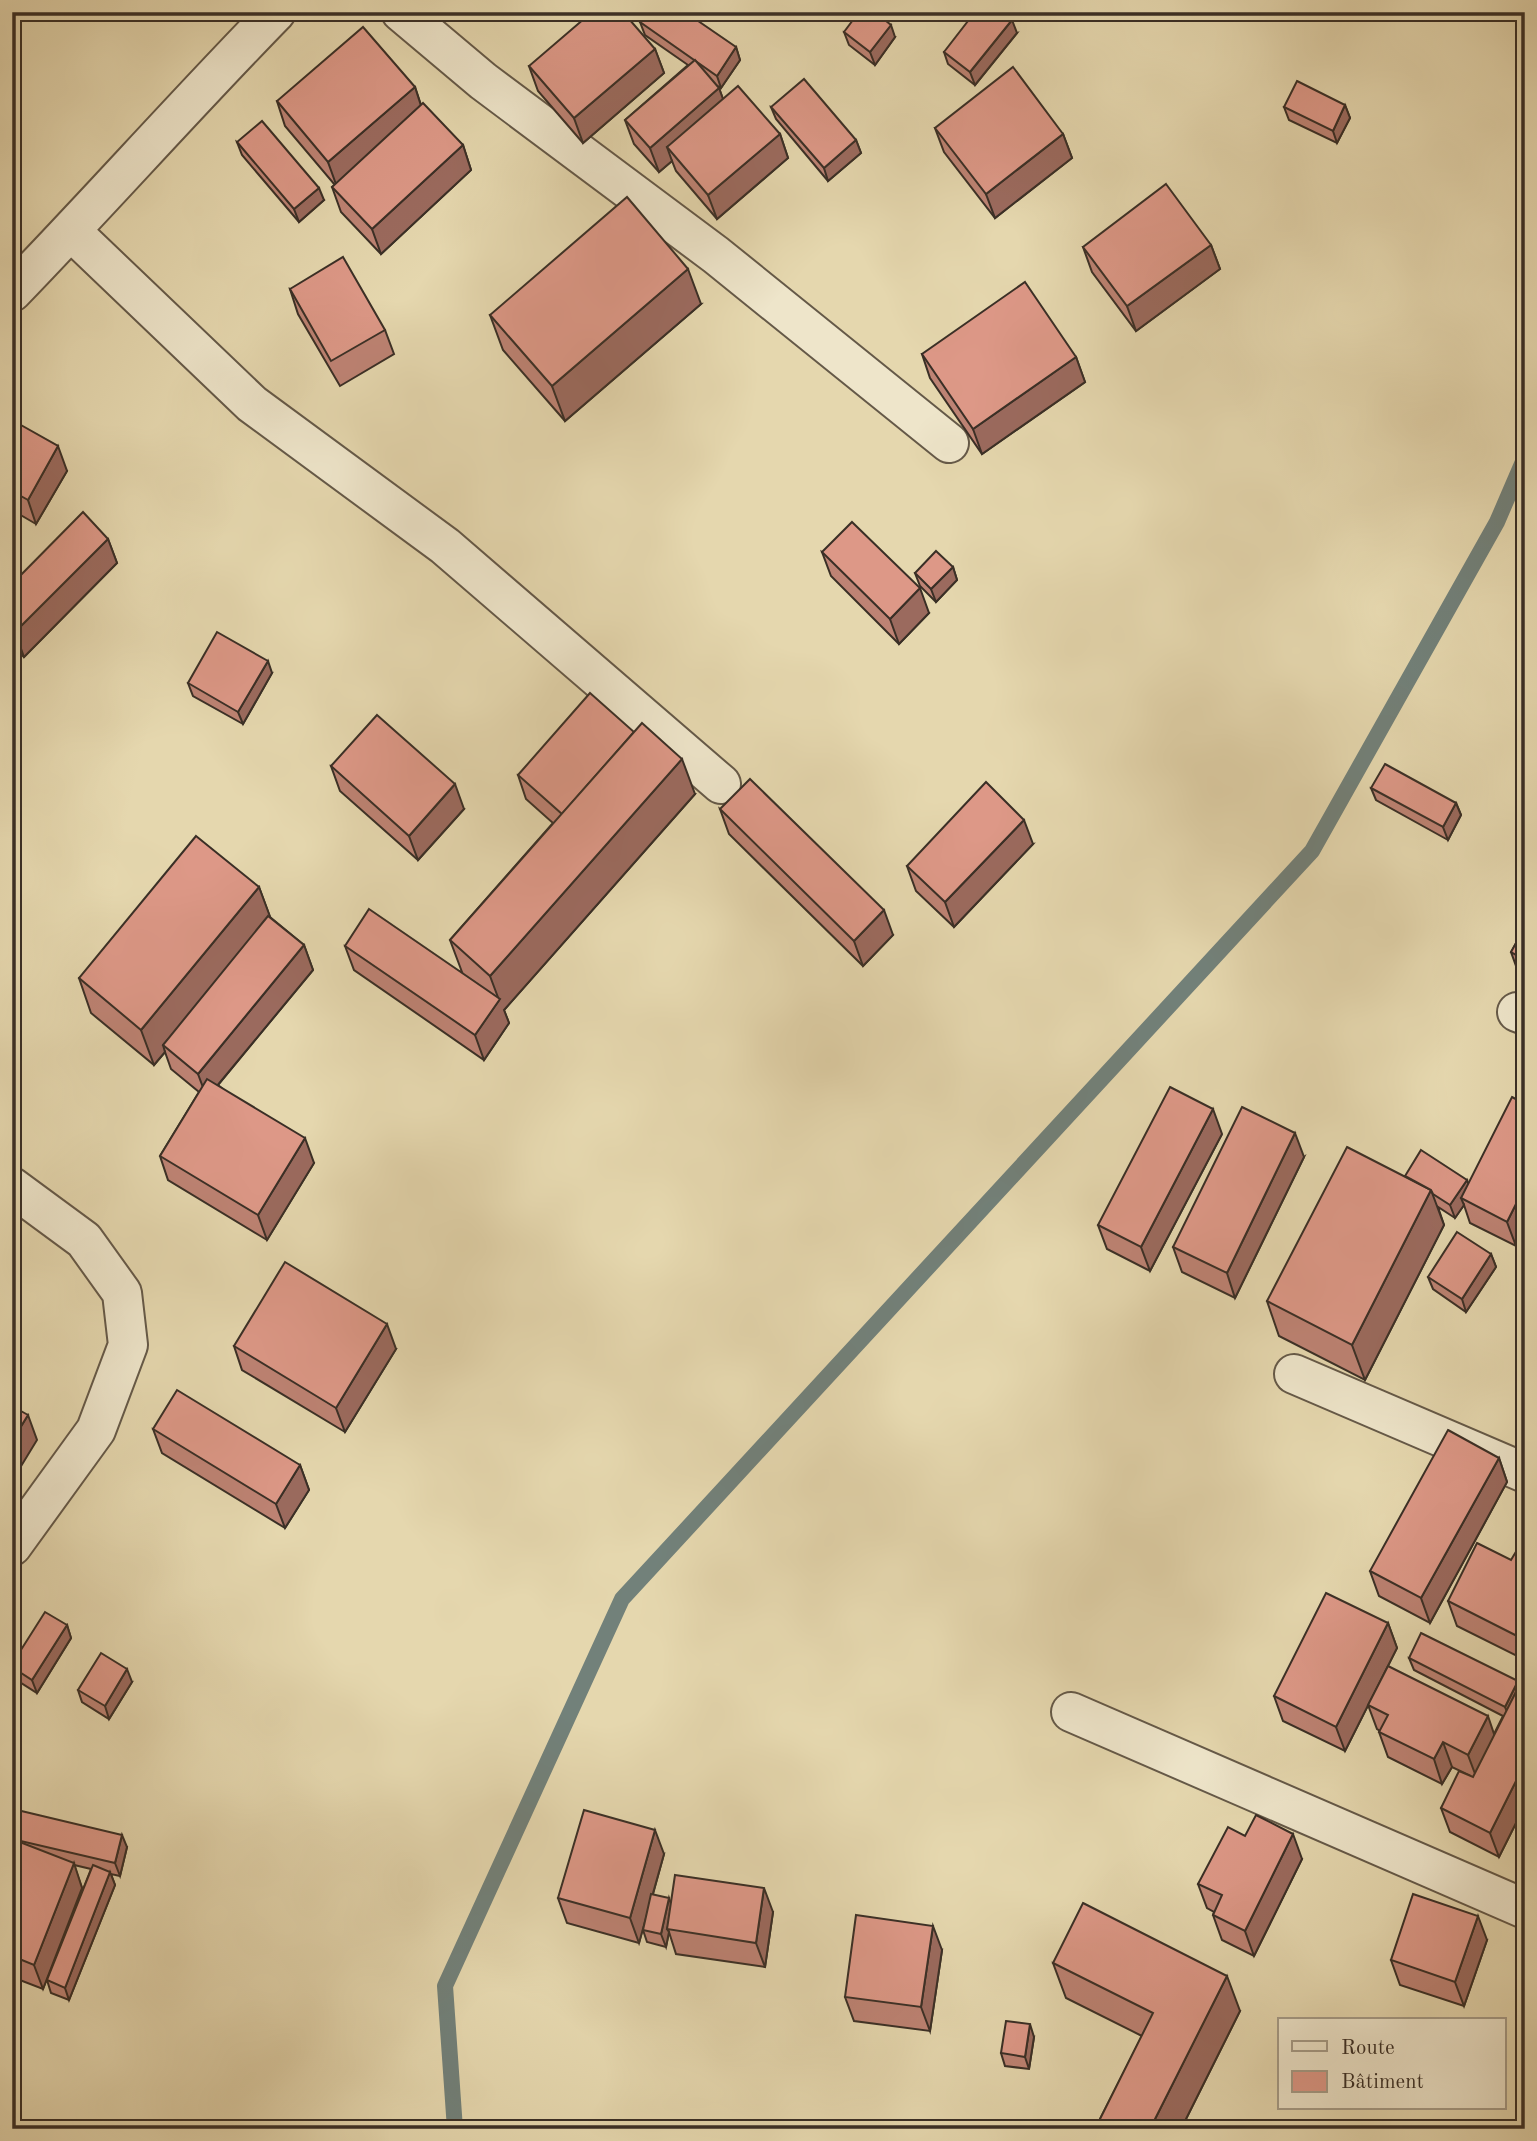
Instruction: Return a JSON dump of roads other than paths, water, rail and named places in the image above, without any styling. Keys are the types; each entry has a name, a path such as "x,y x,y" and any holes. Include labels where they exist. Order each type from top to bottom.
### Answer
{"street":[{"path":"12,292 276,12"},
{"path":"401,12 483,81 716,255 949,443"},
{"path":"71,231 252,404 445,546 721,784"},
{"path":"12,1187 84,1240 122,1293 128,1345 96,1430 12,1546"},
{"path":"1294,1374 1525,1473"},
{"path":"1071,1712 1525,1909"}],"waterway":[{"path":"455,2129 445,1986 622,1599 1312,851 1497,522 1525,457"}]}
